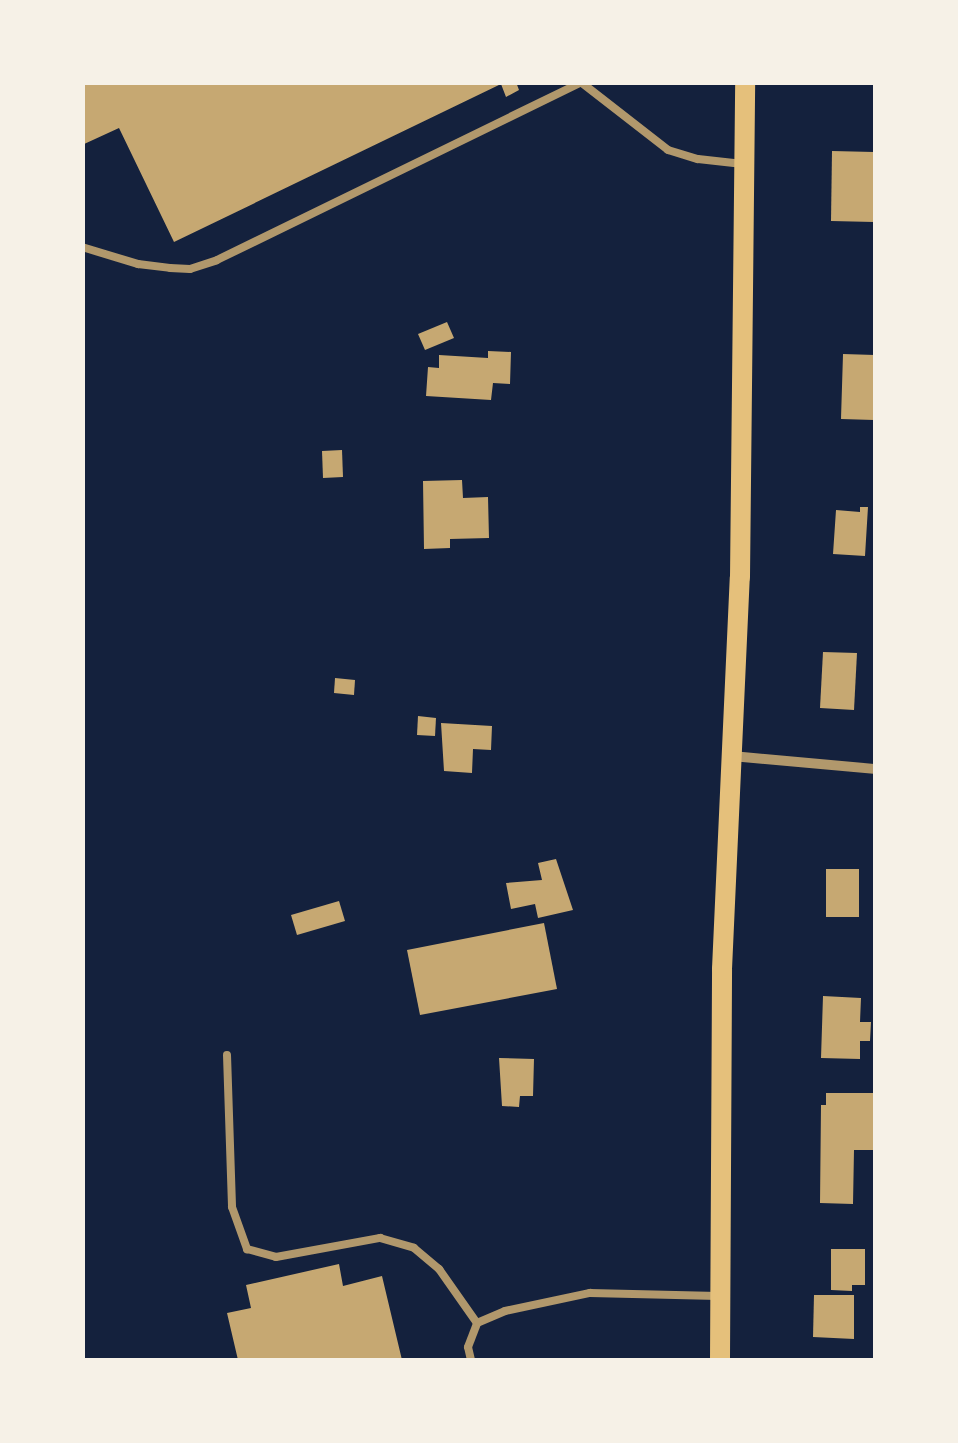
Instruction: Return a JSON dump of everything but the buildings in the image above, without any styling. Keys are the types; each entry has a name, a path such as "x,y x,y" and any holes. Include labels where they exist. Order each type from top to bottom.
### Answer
{"main road":[{"path":"720,1360 722,969 740,577 745,82"}],"street":[{"path":"732,756 876,769"}],"lane":[{"path":"82,247 138,264 170,268 190,268 217,260 582,83 668,150 698,159 744,164"},
{"path":"228,1055 232,1207 247,1249 276,1258 380,1238 414,1248 439,1269 478,1323"},
{"path":"472,1360 468,1347 478,1323 504,1311 590,1294 635,1291 722,1296"}]}
